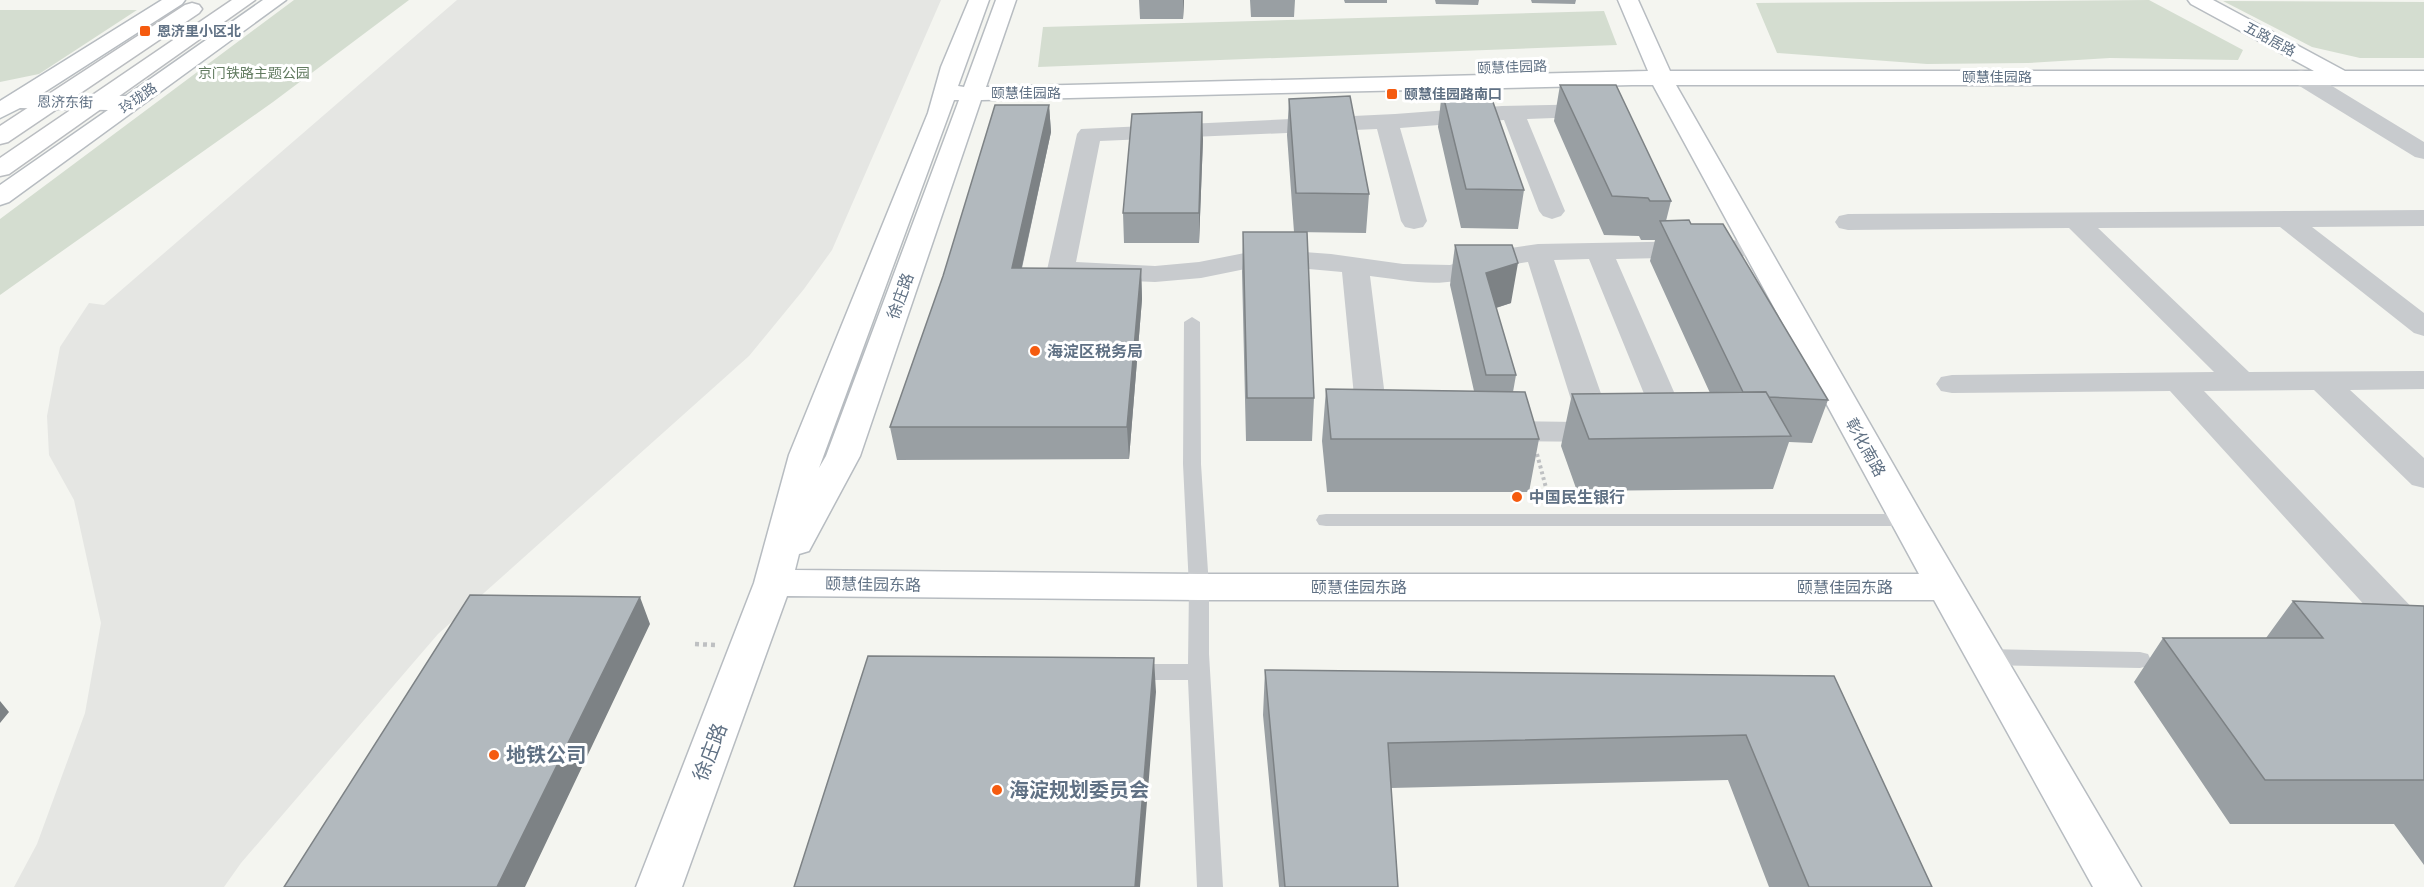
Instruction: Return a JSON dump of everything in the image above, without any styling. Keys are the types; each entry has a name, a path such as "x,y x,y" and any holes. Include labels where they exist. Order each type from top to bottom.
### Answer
{"street":[{"path":"5,105 175,0"},
{"path":"0,137 206,0"},
{"name":"玲珑路","path":"0,170 245,0"},
{"name":"玲珑路","path":"0,197 276,0"},
{"name":"徐庄路","path":"959,92 952,67 979,0"},
{"name":"徐庄路","path":"659,887 773,583 843,456 959,92 1006,0"},
{"name":"彰化南路","path":"1628,0 1660,78 1907,520 2118,887"},
{"name":"五路居路","path":"2178,0 2318,73"},
{"name":"五路居路","path":"2198,0 2318,73"},
{"name":"颐慧佳园路","path":"959,92 1017,81 1532,66 1807,64 1923,70 2055,70 2128,66 2424,78"},
{"name":"颐慧佳园路","path":"959,92 1014,94 1660,78 2318,73 2424,69"},
{"path":"2318,73 2424,152"},
{"name":"恩济东街","path":"5,105 51,102 130,103"},
{"path":"1623,122 1618,111 1514,113 1387,122 1089,134 1061,270 1155,274 1202,270 1221,264 1265,257 1403,272 1452,273 1504,257 1538,252 1599,250 1677,238 1756,248"},
{"path":"1514,113 1552,211"},
{"path":"1387,122 1414,221"},
{"path":"1848,222 2424,218"},
{"path":"2286,219 2424,327"},
{"path":"2076,221 2241,382"},
{"path":"1463,430 1676,431 1599,250"},
{"path":"1538,252 1598,432"},
{"path":"1355,265 1373,427 1407,428"},
{"path":"1952,384 2424,380"},
{"path":"2322,381 2424,477"},
{"path":"2178,382 2412,632"},
{"name":"颐慧佳园东路","path":"773,583 1199,587 1945,587"}],"lane":[{"path":"1192,322 1192,464 1199,587 1199,672 1210,887"},
{"path":"1326,520 1907,520"},
{"path":"1985,657 2140,660"},
{"path":"1106,672 1199,672"}],"path":[{"path":"1531,432 1555,520"}],"shaded area":[{"path":"457,0 941,0 832,250 804,289 749,356 438,634 241,863 224,887 14,887 37,844 85,713 101,623 74,500 49,455 47,416 60,347 89,303 104,305"}],"green space":[{"name":"京门铁路主题公园","path":"294,0 409,0 273,102 0,295 0,219"},
{"path":"2149,0 2243,50 2238,60 2110,58 2028,63 1927,64 1777,53 1756,3"},
{"path":"2223,1 2424,2 2424,58 2360,58 2312,47"},
{"path":"0,10 137,10 39,74 0,82"},
{"path":"1604,11 1617,45 1038,67 1043,27"}],"building":[{"path":"1560,85 1616,85 1671,201 1612,196"},
{"path":"1488,88 1524,190 1466,189 1442,91"},
{"path":"1350,96 1369,194 1296,193 1289,99"},
{"path":"995,105 1049,105 1012,268 1141,269 1127,427 890,427 943,276"},
{"path":"1202,112 1199,213 1123,213 1132,114"},
{"path":"1689,220 1691,224 1723,224 1828,400 1769,397 1766,392 1743,392 1660,221"},
{"path":"1243,232 1307,232 1314,398 1247,398"},
{"path":"1455,245 1512,245 1518,263 1486,273 1516,375 1486,375"},
{"path":"1326,389 1525,392 1539,439 1331,439"},
{"path":"1766,392 1791,436 1589,439 1572,394"},
{"name":"地铁公司","path":"470,595 640,597 497,887 284,887"},
{"path":"2293,601 2424,606 2424,780 2265,780 2163,638 2323,638"},
{"name":"海淀规划委员会","path":"868,656 1154,658 1135,887 794,887"},
{"path":"1265,670 1834,676 1932,887 1809,887 1746,735 1388,743 1398,887 1285,887"}],"place":[{"name":"恩济里小区北","path":"145,31"},
{"name":"颐慧佳园路南口","path":"1392,94"},
{"name":"海淀区税务局","path":"1035,351"},
{"name":"中国民生银行","path":"1517,497"},
{"name":"地铁公司","path":"494,755"},
{"name":"海淀规划委员会","path":"997,790"}]}
